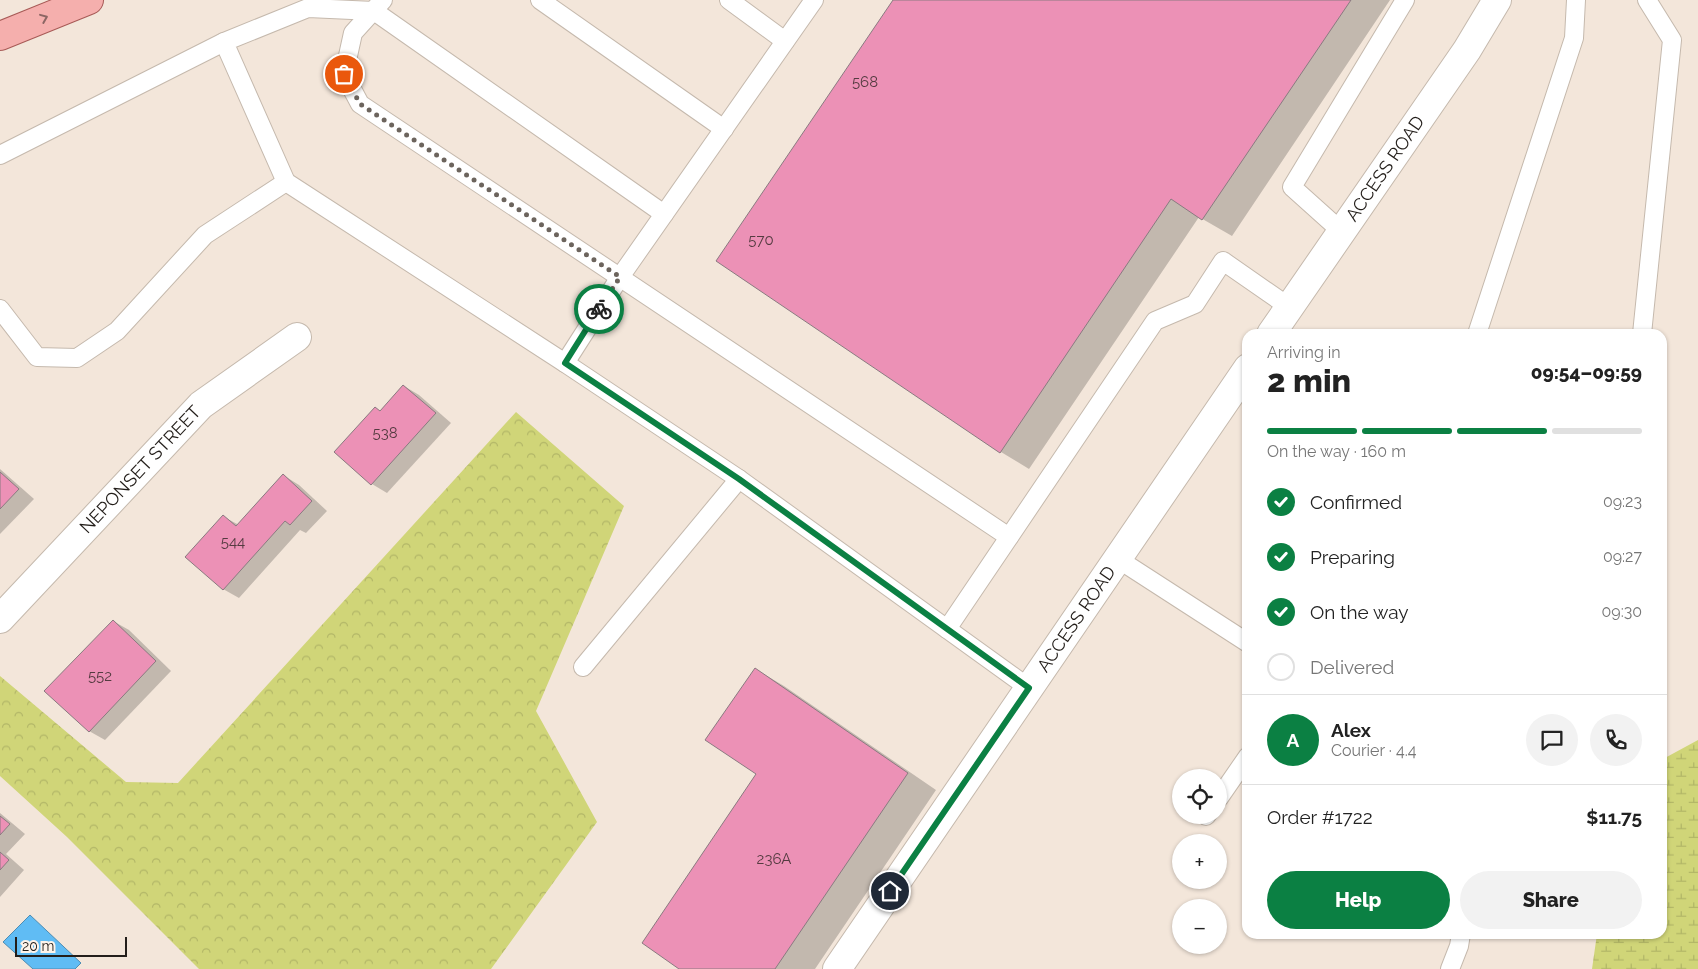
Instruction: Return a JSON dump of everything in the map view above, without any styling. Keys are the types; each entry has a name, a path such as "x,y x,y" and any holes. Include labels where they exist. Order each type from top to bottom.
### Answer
{"main road":[{"path":"0,36 89,0"}],"street":[{"name":"ACCESS ROAD","path":"1274,329 1467,50 1497,0"},
{"name":"NEPONSET STREET","path":"0,619 201,405 297,337"},
{"name":"ACCESS ROAD","path":"837,969 1242,377"}],"lane":[{"path":"540,0 724,129"},
{"path":"729,0 785,41"},
{"path":"565,363 620,277 814,0"},
{"path":"1341,231 1292,187 1405,0"},
{"path":"1479,329 1574,38 1576,0"},
{"path":"1643,329 1672,40 1648,0"},
{"path":"0,155 224,42 308,8 379,5 664,214"},
{"path":"379,5 353,33 344,74 360,104 1009,537"},
{"path":"224,42 286,182 565,363 739,479 1029,688"},
{"path":"0,309 37,357 77,358 117,331 205,235 286,182"},
{"path":"947,628 1155,321 1195,304 1223,261 1289,307"},
{"path":"583,667 739,479"},
{"path":"1118,558 1242,639"},
{"path":"1227,786 1242,765"},
{"path":"1450,969 1460,946 1461,939"}],"green space":[{"path":"516,412 624,506 536,711 597,822 491,969 199,969 67,837 0,776 0,676 126,782 178,783"},
{"path":"1698,740 1698,969 1592,969 1596,939 1667,939 1667,757"}],"water":[{"path":"30,915 81,963 75,969 33,969 3,942"}],"building":[{"path":"893,0 1351,0 1202,220 1171,199 1000,453 716,261"},
{"path":"403,385 436,413 371,485 334,452 375,407 380,411"},
{"path":"0,472 19,489 0,509"},
{"path":"283,474 312,501 290,525 285,521 223,590 185,557 223,515 236,526"},
{"path":"113,620 156,661 89,732 44,691"},
{"path":"755,668 908,773 775,969 679,969 642,943 756,774 705,740"},
{"path":"0,816 10,824 0,835"},
{"path":"0,852 9,860 0,870"}],"way so far":[{"path":"344,74 360,104 620,277 599,309"}],"route":[{"path":"599,309 565,363 739,479 1029,688 890,891"}]}
